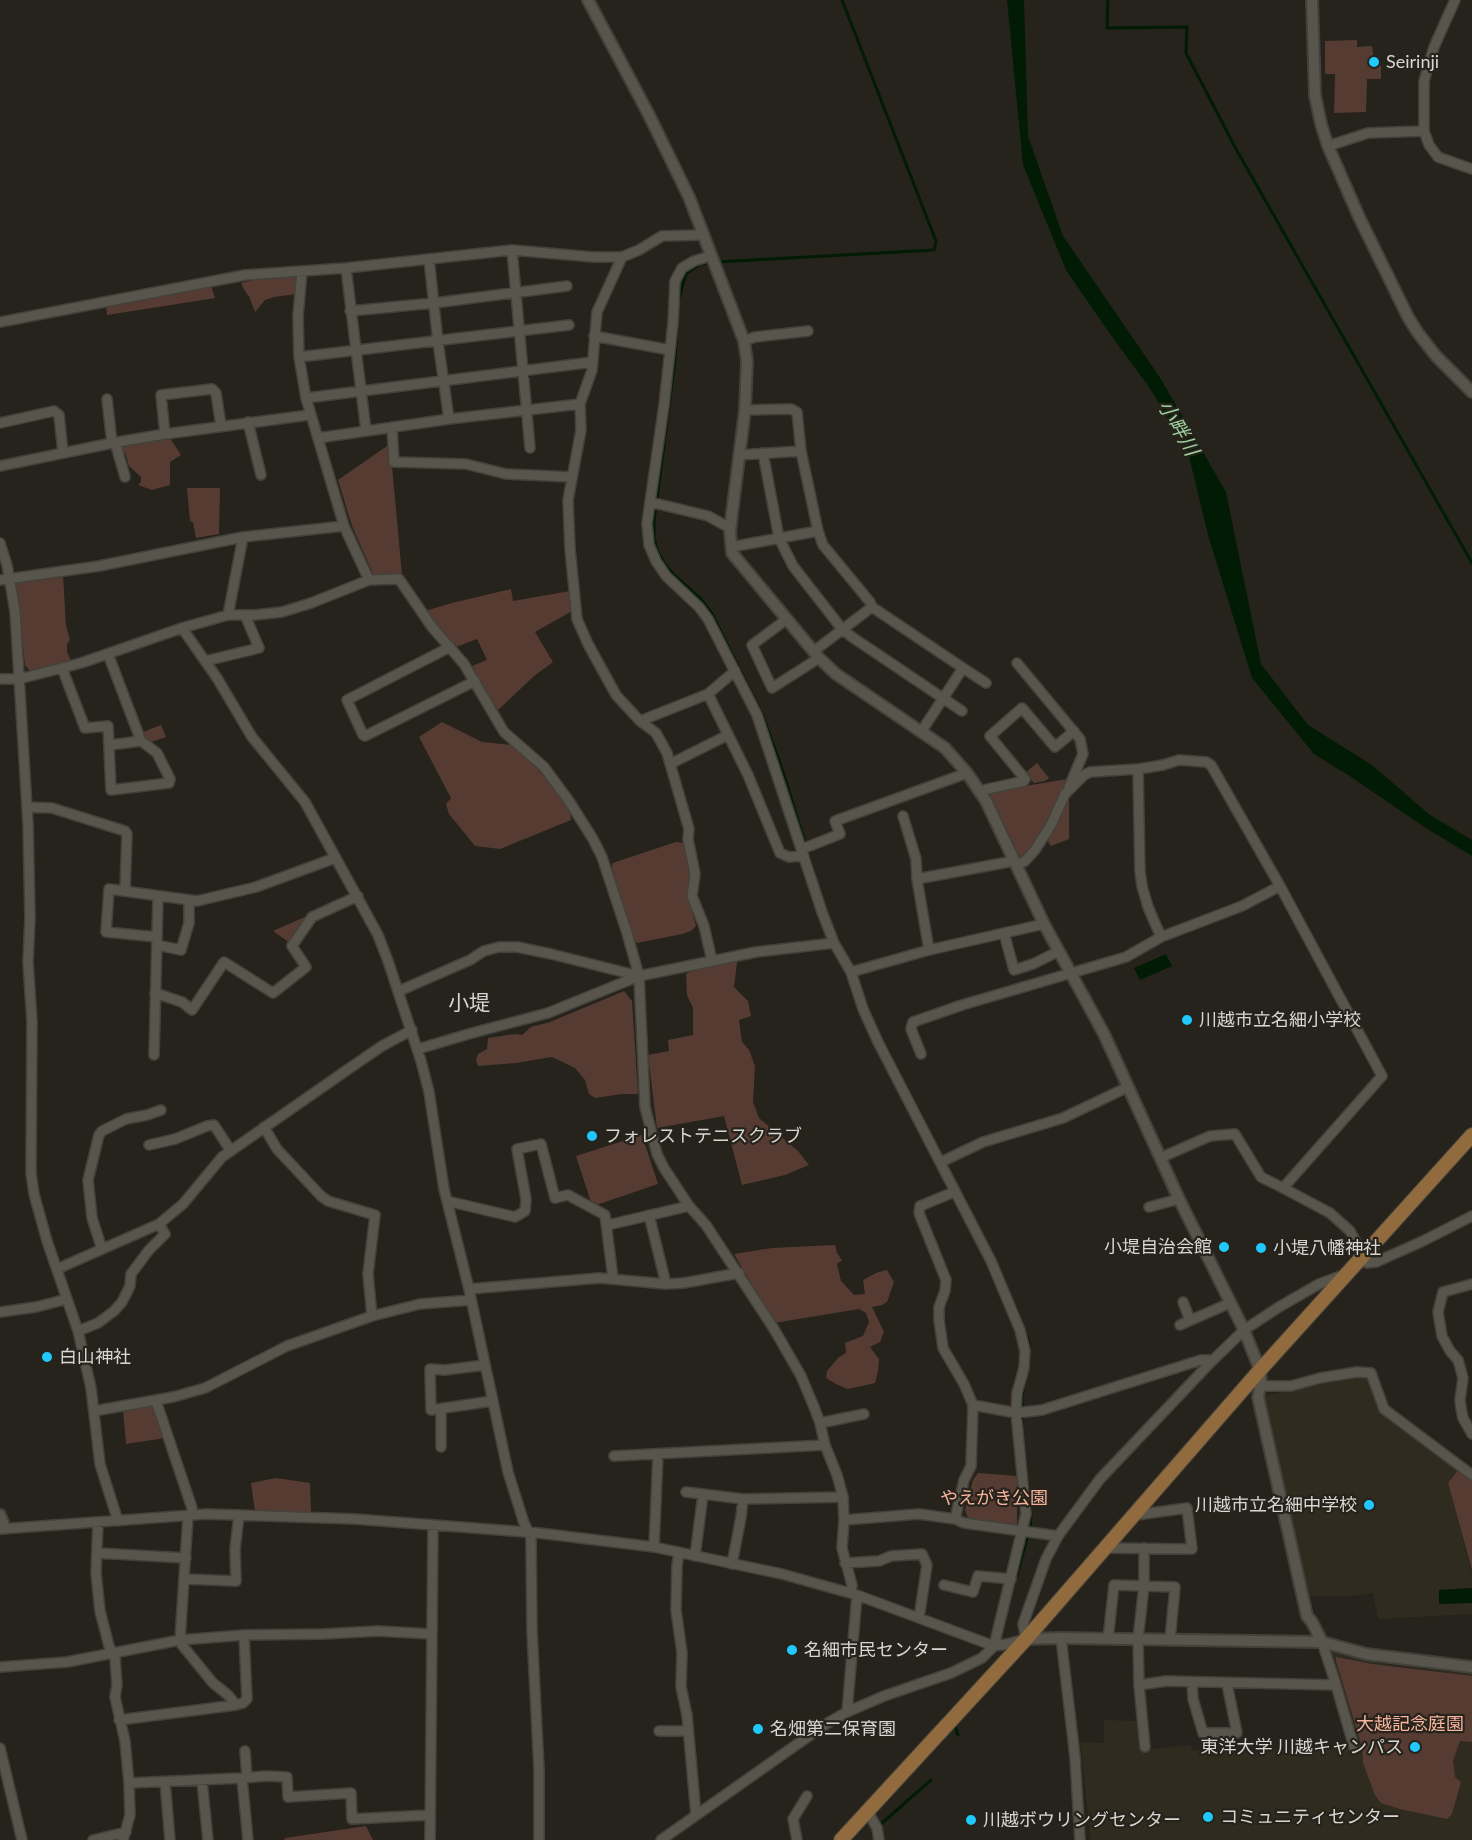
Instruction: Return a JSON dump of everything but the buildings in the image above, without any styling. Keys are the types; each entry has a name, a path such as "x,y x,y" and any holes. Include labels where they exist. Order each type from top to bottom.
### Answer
{"main road":[{"path":"841,1840 1026,1639 1260,1370 1471,1139"}],"street":[{"path":"588,0 684,187 744,341 747,361 745,410 730,528 732,553 816,654 836,674 945,748 980,791 1044,924 1104,1034 1179,1199 1244,1330 1260,1370 1258,1397 1307,1616 1322,1642 1354,1747"},
{"path":"1312,0 1315,95 1328,146 1359,217 1408,317 1436,356 1472,392"},
{"path":"1455,0 1434,47 1424,81 1424,131 1429,145 1438,156 1472,169"},
{"path":"1328,146 1368,133 1424,131"},
{"path":"0,322 245,275 346,268 512,250 586,257 622,257 662,236 703,236"},
{"path":"512,250 530,448"},
{"path":"662,1840 817,1730 847,1712 982,1658 994,1646 1011,1579 1027,1532 1016,1413 1017,1393 1024,1368 1025,1351 1020,1330 991,1261 862,1009 850,972 834,944 757,715 704,613 666,576 649,545 647,523 654,503 675,281 682,268 710,256"},
{"path":"622,257 597,312 592,370 580,404 581,430 568,500 577,619 616,695 640,721 656,733 667,753 689,829 688,839 695,874 692,896 704,926 712,961"},
{"path":"429,259 449,419"},
{"path":"346,268 366,431"},
{"path":"302,271 298,316 299,357 309,415 344,526 369,580"},
{"path":"351,311 567,286"},
{"path":"299,357 568,326"},
{"path":"744,341 755,337 808,331"},
{"path":"594,336 670,350"},
{"path":"306,398 592,362"},
{"path":"165,434 161,395 212,389 216,393 221,426"},
{"path":"107,399 113,442 124,477"},
{"path":"318,438 449,419 580,404"},
{"path":"745,410 794,410 798,416 801,451 823,545 872,607 986,683"},
{"path":"0,423 54,411 58,415 63,453"},
{"path":"0,465 113,442 309,415"},
{"path":"248,422 261,475"},
{"path":"392,427 394,462 466,464 506,474 572,477"},
{"path":"739,455 801,451"},
{"path":"763,453 779,538 793,566 842,628 852,637 962,711"},
{"path":"654,503 708,516 730,528"},
{"path":"5,580 99,566 243,537 344,526"},
{"path":"731,547 818,531"},
{"path":"228,615 243,537"},
{"path":"0,543 5,580 15,611 27,807 30,918 28,962 32,1022 30,1164 39,1216 78,1331 91,1388 100,1464 118,1521"},
{"path":"0,680 20,679 62,668 228,615 282,612 369,580 399,579 432,627 464,664 504,732 544,767 593,839 602,857 639,976 645,1107 657,1154 689,1206 706,1225 739,1273 801,1376 837,1475 843,1497 842,1548 854,1594 847,1712"},
{"path":"787,619 752,645 772,688 816,654 842,628 872,607"},
{"path":"205,661 259,648 245,615"},
{"path":"182,628 236,708 252,737 305,802 378,935 418,1049 429,1092 447,1201 469,1289 508,1472 524,1523 531,1537 532,1631 539,1770 539,1840 533,1840"},
{"path":"450,647 346,701 363,735 401,719 475,681"},
{"path":"62,668 84,728 108,726 111,790 169,783 170,779 157,753 141,741 108,654"},
{"path":"917,879 1025,861 1052,825 1083,754 1080,739 1017,663"},
{"path":"921,732 963,668"},
{"path":"640,721 708,694 735,671"},
{"path":"708,694 762,808 780,854 789,857 803,853 840,834 835,821 967,773"},
{"path":"980,791 1024,781 1025,779 990,736 1022,708 1055,747 1074,732"},
{"path":"670,764 728,735"},
{"path":"110,745 141,741"},
{"path":"1065,794 1090,772 1138,769 1179,760 1209,763 1280,886 1382,1076 1283,1188"},
{"path":"1138,769 1142,886 1148,907 1161,936"},
{"path":"27,807 52,808 125,831 127,834 125,890"},
{"path":"903,816 916,859 917,879 929,950"},
{"path":"189,900 189,922 181,950 157,941 106,932 108,889 158,897 207,900 256,887 335,858"},
{"path":"921,1054 911,1029 913,1022 1070,972 1126,957 1161,936 1242,906 1280,886"},
{"path":"154,1055 158,897"},
{"path":"155,993 182,1002 192,1010 224,962 273,993 306,968 292,946 312,916 358,897"},
{"path":"850,972 929,950 1044,924"},
{"path":"1004,933 1014,970 1033,964 1059,951"},
{"path":"418,1049 472,1032 548,1013 639,976 756,952 834,944"},
{"path":"399,991 484,951 499,948 517,947 639,976"},
{"path":"57,1269 159,1224 183,1204 222,1157 382,1046 412,1030"},
{"path":"941,1161 983,1142 1063,1118 1128,1087"},
{"path":"102,1249 92,1218 88,1180 99,1135 102,1131 126,1119 161,1110"},
{"path":"149,1145 175,1139 214,1125 231,1151"},
{"path":"264,1127 277,1149 321,1196 328,1201 375,1215 368,1274 372,1316"},
{"path":"1160,1158 1210,1136 1235,1134 1261,1177 1330,1213 1350,1231 1361,1257 1367,1263 1376,1262 1423,1241 1472,1216"},
{"path":"447,1201 515,1216 525,1211 526,1199 517,1149 541,1144 555,1198 568,1195 605,1215 613,1278"},
{"path":"954,1192 920,1206 919,1213 946,1280 939,1307 943,1348 974,1405 971,1466 964,1480 956,1519"},
{"path":"1149,1207 1179,1199"},
{"path":"608,1225 689,1206"},
{"path":"649,1215 666,1284"},
{"path":"78,1331 98,1323 122,1302 130,1286 131,1274 149,1250 165,1234 159,1224"},
{"path":"469,1289 599,1278 666,1284 684,1283 739,1273"},
{"path":"1026,1639 1023,1624 1046,1559 1058,1536 1100,1479 1244,1330 1319,1284 1348,1274"},
{"path":"1472,1284 1443,1292 1438,1312 1442,1336 1458,1360 1463,1378 1461,1408 1463,1418 1472,1434"},
{"path":"0,1312 36,1307 67,1299"},
{"path":"94,1411 173,1398 205,1388 287,1346 372,1316 420,1304 471,1300"},
{"path":"1183,1302 1190,1320"},
{"path":"1180,1325 1230,1302"},
{"path":"974,1405 1016,1413 1042,1410 1201,1360 1213,1360"},
{"path":"485,1365 445,1370 430,1369 431,1410 492,1401"},
{"path":"1260,1386 1291,1386 1320,1378 1371,1372 1384,1409 1472,1475"},
{"path":"156,1401 192,1508 180,1640 200,1668 236,1705"},
{"path":"441,1409 441,1447"},
{"path":"820,1423 864,1414"},
{"path":"614,1456 825,1445"},
{"path":"654,1547 658,1454"},
{"path":"686,1492 743,1499 843,1497"},
{"path":"695,1556 703,1494"},
{"path":"732,1564 743,1499"},
{"path":"1106,1548 1192,1549 1187,1508 1136,1515"},
{"path":"844,1520 919,1514 956,1519 964,1523 1058,1536"},
{"path":"0,1515 3,1529 190,1515 239,1515 355,1519 528,1532 654,1547 782,1574 854,1594 994,1646 1026,1639 1061,1638 1322,1642 1366,1654 1472,1667"},
{"path":"184,1579 236,1581 235,1549 239,1515"},
{"path":"93,1840 125,1836 130,1815 125,1741 115,1697 116,1658 109,1646 100,1611 96,1573 98,1522"},
{"path":"430,1840 433,1525"},
{"path":"1144,1548 1144,1586 1138,1640 1139,1685 1145,1748"},
{"path":"679,1552 676,1610 682,1653 681,1687 688,1731 696,1815"},
{"path":"97,1553 186,1558"},
{"path":"845,1563 879,1561 891,1556 922,1554 927,1565 919,1618"},
{"path":"944,1585 973,1592 978,1576 1011,1579"},
{"path":"1108,1639 1114,1585 1175,1587 1170,1640"},
{"path":"0,1667 66,1662 180,1640 244,1635 378,1631 432,1634"},
{"path":"119,1720 243,1703 247,1699 244,1635"},
{"path":"1061,1638 1075,1757 1080,1840"},
{"path":"1139,1685 1166,1681 1336,1685"},
{"path":"1192,1682 1193,1699 1203,1733 1237,1733 1227,1684"},
{"path":"659,1731 688,1731"},
{"path":"0,1748 22,1840"},
{"path":"245,1751 244,1777 248,1840"},
{"path":"129,1783 287,1777 288,1797 351,1793 352,1820 430,1815"},
{"path":"202,1780 208,1840"},
{"path":"165,1782 170,1840"},
{"path":"797,1840 793,1819 807,1796"},
{"path":"868,1812 877,1828 879,1840"}],"shaded area":[{"name":"川越市立名細中学校","path":"1371,1375 1382,1413 1457,1471 1448,1483 1472,1574 1472,1614 1378,1619 1373,1593 1352,1596 1306,1596 1262,1396"},
{"name":"東洋大学 川越キャンパス","path":"1331,1653 1389,1665 1472,1674 1472,1840 1091,1840 1080,1742 1104,1743 1104,1720 1140,1721 1143,1750 1191,1745 1192,1750 1359,1748"}],"green space":[{"path":"1357,40 1357,47 1372,46 1374,60 1381,66 1381,79 1367,79 1366,112 1334,113 1335,74 1325,74 1325,41"},
{"path":"296,276 298,280 296,294 265,300 255,312 241,283 258,279"},
{"path":"211,286 215,298 107,315 106,305"},
{"path":"170,438 181,455 170,462 170,485 152,490 138,485 141,477 129,466 126,455 119,444"},
{"path":"390,444 402,575 376,576 373,574 352,526 338,480"},
{"path":"187,488 220,488 219,534 196,538 193,522 190,521"},
{"path":"63,575 66,626 70,640 67,644 67,652 71,661 30,671 25,665 16,583 22,579"},
{"path":"511,589 513,601 570,591 572,611 535,632 553,662 534,676 497,711 472,666 487,660 477,639 456,647 425,611"},
{"path":"442,722 482,742 512,745 534,765 558,793 570,812 571,820 500,849 475,846 449,814 446,804 451,798 419,737"},
{"path":"161,725 166,737 151,742 145,737 143,732"},
{"path":"1037,763 1049,778 1034,783 1025,773"},
{"path":"1068,779 1043,833 1020,857 988,792"},
{"path":"1069,796 1069,839 1051,846 1047,840"},
{"path":"676,842 683,843 686,848 691,874 688,896 696,926 691,931 682,934 637,943 633,938 611,869 613,863"},
{"path":"307,916 290,943 273,931"},
{"path":"737,962 734,987 748,1001 751,1016 739,1020 742,1042 749,1050 755,1066 753,1102 759,1118 798,1151 809,1165 785,1175 742,1185 724,1116 657,1128 648,1055 669,1051 668,1040 693,1035 693,1008 687,995 686,974 693,970"},
{"path":"624,991 632,1001 638,1094 595,1098 589,1094 585,1080 575,1068 552,1057 478,1066 476,1060 478,1054 487,1049 488,1038 522,1035 531,1027 550,1022"},
{"path":"642,1135 658,1184 596,1205 591,1202 576,1156"},
{"path":"835,1245 842,1260 837,1264 841,1281 854,1295 865,1294 863,1280 876,1273 887,1270 894,1282 887,1302 872,1307 884,1332 880,1342 870,1347 879,1359 875,1383 848,1389 826,1378 827,1371 839,1357 846,1353 845,1343 863,1336 869,1322 866,1313 859,1309 774,1323 734,1254 772,1248"},
{"path":"155,1405 165,1438 126,1444 123,1410"},
{"path":"1459,1469 1472,1477 1472,1570 1448,1483"},
{"name":"やえがき公園","path":"978,1473 1017,1476 1017,1525 969,1521 965,1510 973,1480"},
{"path":"276,1478 310,1483 311,1513 255,1511 251,1483"},
{"name":"大越記念庭園","path":"1336,1657 1372,1664 1472,1676 1472,1742 1460,1741 1453,1761 1455,1777 1461,1782 1452,1814 1447,1819 1381,1803 1375,1795 1363,1763 1362,1747"},
{"path":"366,1826 373,1840 284,1840 285,1838"}],"water":[{"name":"小畔川","path":"1007,0 1024,0 1028,136 1063,236 1161,379 1226,492 1261,664 1308,725 1372,765 1430,815 1472,840 1472,856 1314,754 1252,678 1208,535 1188,452 1149,387 1066,270 1023,165"},
{"path":"1166,954 1172,966 1140,980 1134,968"},
{"path":"1472,1588 1472,1603 1439,1604 1439,1590"}],"waterway":[{"path":"717,262 934,250 936,241 842,0"},
{"path":"1108,0 1107,28 1187,27 1186,53 1236,149 1472,563"},
{"path":"678,302 686,274 700,264 710,263"},
{"path":"677,329 654,521 657,550 673,574 700,598 712,614 763,716 815,876"},
{"path":"877,1030 943,1158"},
{"path":"962,1196 992,1254"},
{"path":"1009,1293 1024,1328 1029,1351"},
{"path":"1022,1425 1022,1396 1029,1361"},
{"path":"1017,1575 1030,1527 1031,1513 1022,1432"},
{"path":"946,1720 944,1718 974,1686"},
{"path":"951,1725 956,1729 958,1735"},
{"path":"881,1824 931,1780"}],"place":[{"name":"Seirinji","path":"1374,62"},
{"name":"川越市立名細小学校","path":"1187,1020"},
{"name":"フォレストテニスクラブ","path":"592,1136"},
{"name":"小堤自治会館","path":"1224,1247"},
{"name":"小堤八幡神社","path":"1261,1248"},
{"name":"白山神社","path":"47,1357"},
{"name":"川越市立名細中学校","path":"1369,1505"},
{"name":"名細市民センター","path":"792,1650"},
{"name":"名畑第二保育園","path":"758,1729"},
{"name":"東洋大学 川越キャンパス","path":"1415,1747"},
{"name":"コミュニティセンター","path":"1208,1817"},
{"name":"川越ボウリングセンター","path":"971,1820"}],"district":[{"name":"小堤","path":"469,1003"}]}
